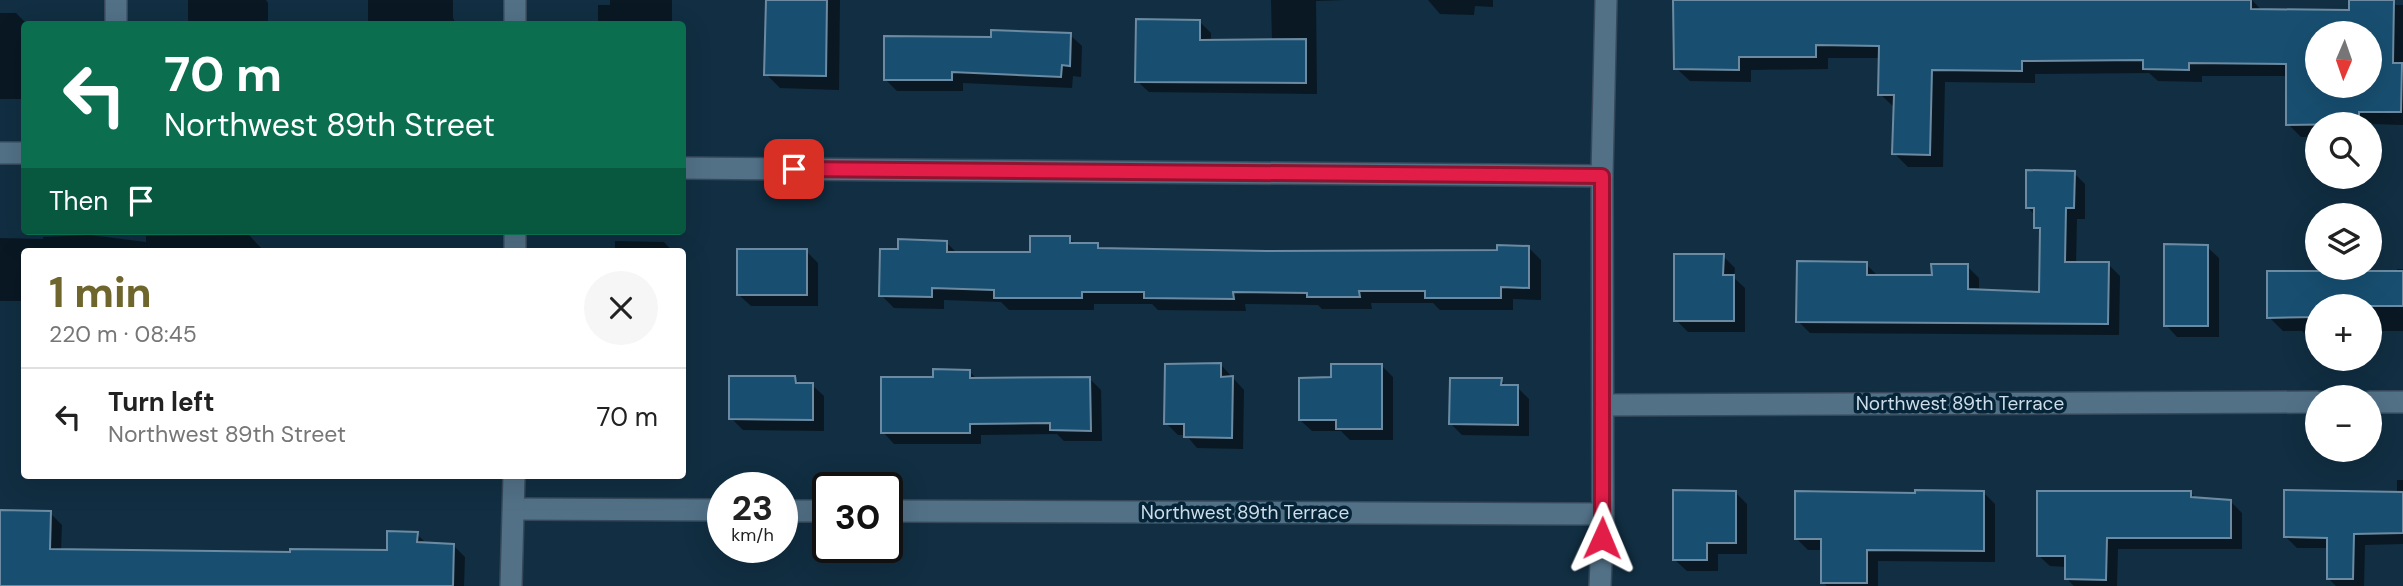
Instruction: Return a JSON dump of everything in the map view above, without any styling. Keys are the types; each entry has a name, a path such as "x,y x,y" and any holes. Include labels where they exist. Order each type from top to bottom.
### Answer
{"street":[{"path":"116,0 116,21"},
{"path":"515,0 515,21"},
{"path":"1600,586 1603,514 1602,176 1606,0"},
{"path":"0,153 21,153"},
{"path":"686,168 1602,176"},
{"name":"Northwest 89th Terrace","path":"1603,405 2305,402"},
{"path":"2382,402 2403,402"},
{"path":"511,586 514,479"},
{"path":"514,509 707,510"},
{"name":"Northwest 89th Terrace","path":"903,511 1603,514"}],"building":[{"path":"766,0 827,0 826,76 764,75"},
{"path":"1673,0 2251,0 2251,9 2349,10 2349,0 2394,0 2393,63 2402,63 2401,112 2305,112 2305,125 2286,125 2286,64 2189,63 2189,70 2143,69 2143,60 2022,61 2022,71 1932,70 1930,155 1892,154 1894,95 1878,95 1879,46 1816,45 1816,57 1739,57 1739,70 1674,69"},
{"path":"1136,19 1200,20 1200,40 1306,39 1306,83 1135,82"},
{"path":"991,30 1071,33 1070,66 1062,65 1061,77 952,72 952,80 884,80 884,36 991,37"},
{"path":"2026,170 2075,171 2074,208 2066,208 2065,262 2109,262 2108,324 1796,322 1797,261 1867,262 1867,275 1932,275 1931,264 1968,264 1968,289 2039,292 2040,228 2034,228 2034,208 2026,208"},
{"path":"1030,236 1070,236 1070,243 1098,243 1098,248 1267,251 1497,250 1497,245 1529,246 1529,288 1501,287 1501,298 1425,298 1425,291 1359,291 1360,297 1233,292 1234,299 1144,298 1144,292 1082,292 1082,298 994,298 994,290 932,288 932,297 879,296 880,249 898,249 898,239 947,241 947,252 1030,252"},
{"path":"2164,244 2208,245 2208,326 2164,326"},
{"path":"737,249 807,249 807,295 737,295"},
{"path":"1674,254 1724,254 1723,275 1734,275 1734,321 1674,321"},
{"path":"2267,271 2305,271 2305,280 2382,280 2382,271 2403,271 2403,306 2382,306 2382,294 2305,294 2305,317 2267,318"},
{"path":"1221,363 1221,377 1233,376 1232,438 1184,437 1184,424 1164,424 1165,364"},
{"path":"1331,364 1382,364 1382,429 1336,429 1336,420 1299,420 1299,378 1331,377"},
{"path":"933,369 970,370 970,378 1090,377 1091,431 1050,430 1050,423 970,424 970,433 881,433 881,377 933,377"},
{"path":"729,376 795,376 796,383 813,383 813,420 729,419"},
{"path":"1450,378 1502,378 1501,385 1518,385 1518,425 1449,424"},
{"path":"1673,490 1736,491 1736,543 1707,543 1707,560 1673,560"},
{"path":"1915,490 1984,491 1984,551 1867,550 1867,583 1821,583 1821,539 1795,539 1795,491 1915,493"},
{"path":"2284,490 2403,492 2403,533 2354,534 2353,579 2327,579 2327,538 2284,537"},
{"path":"2037,491 2191,491 2191,497 2231,500 2231,538 2107,538 2106,580 2065,579 2065,556 2037,556"},
{"path":"0,510 51,511 50,549 290,552 290,549 387,550 387,531 418,532 417,542 454,544 453,586 0,586"}],"route":[{"path":"794,169 1602,176 1602,538"}]}
